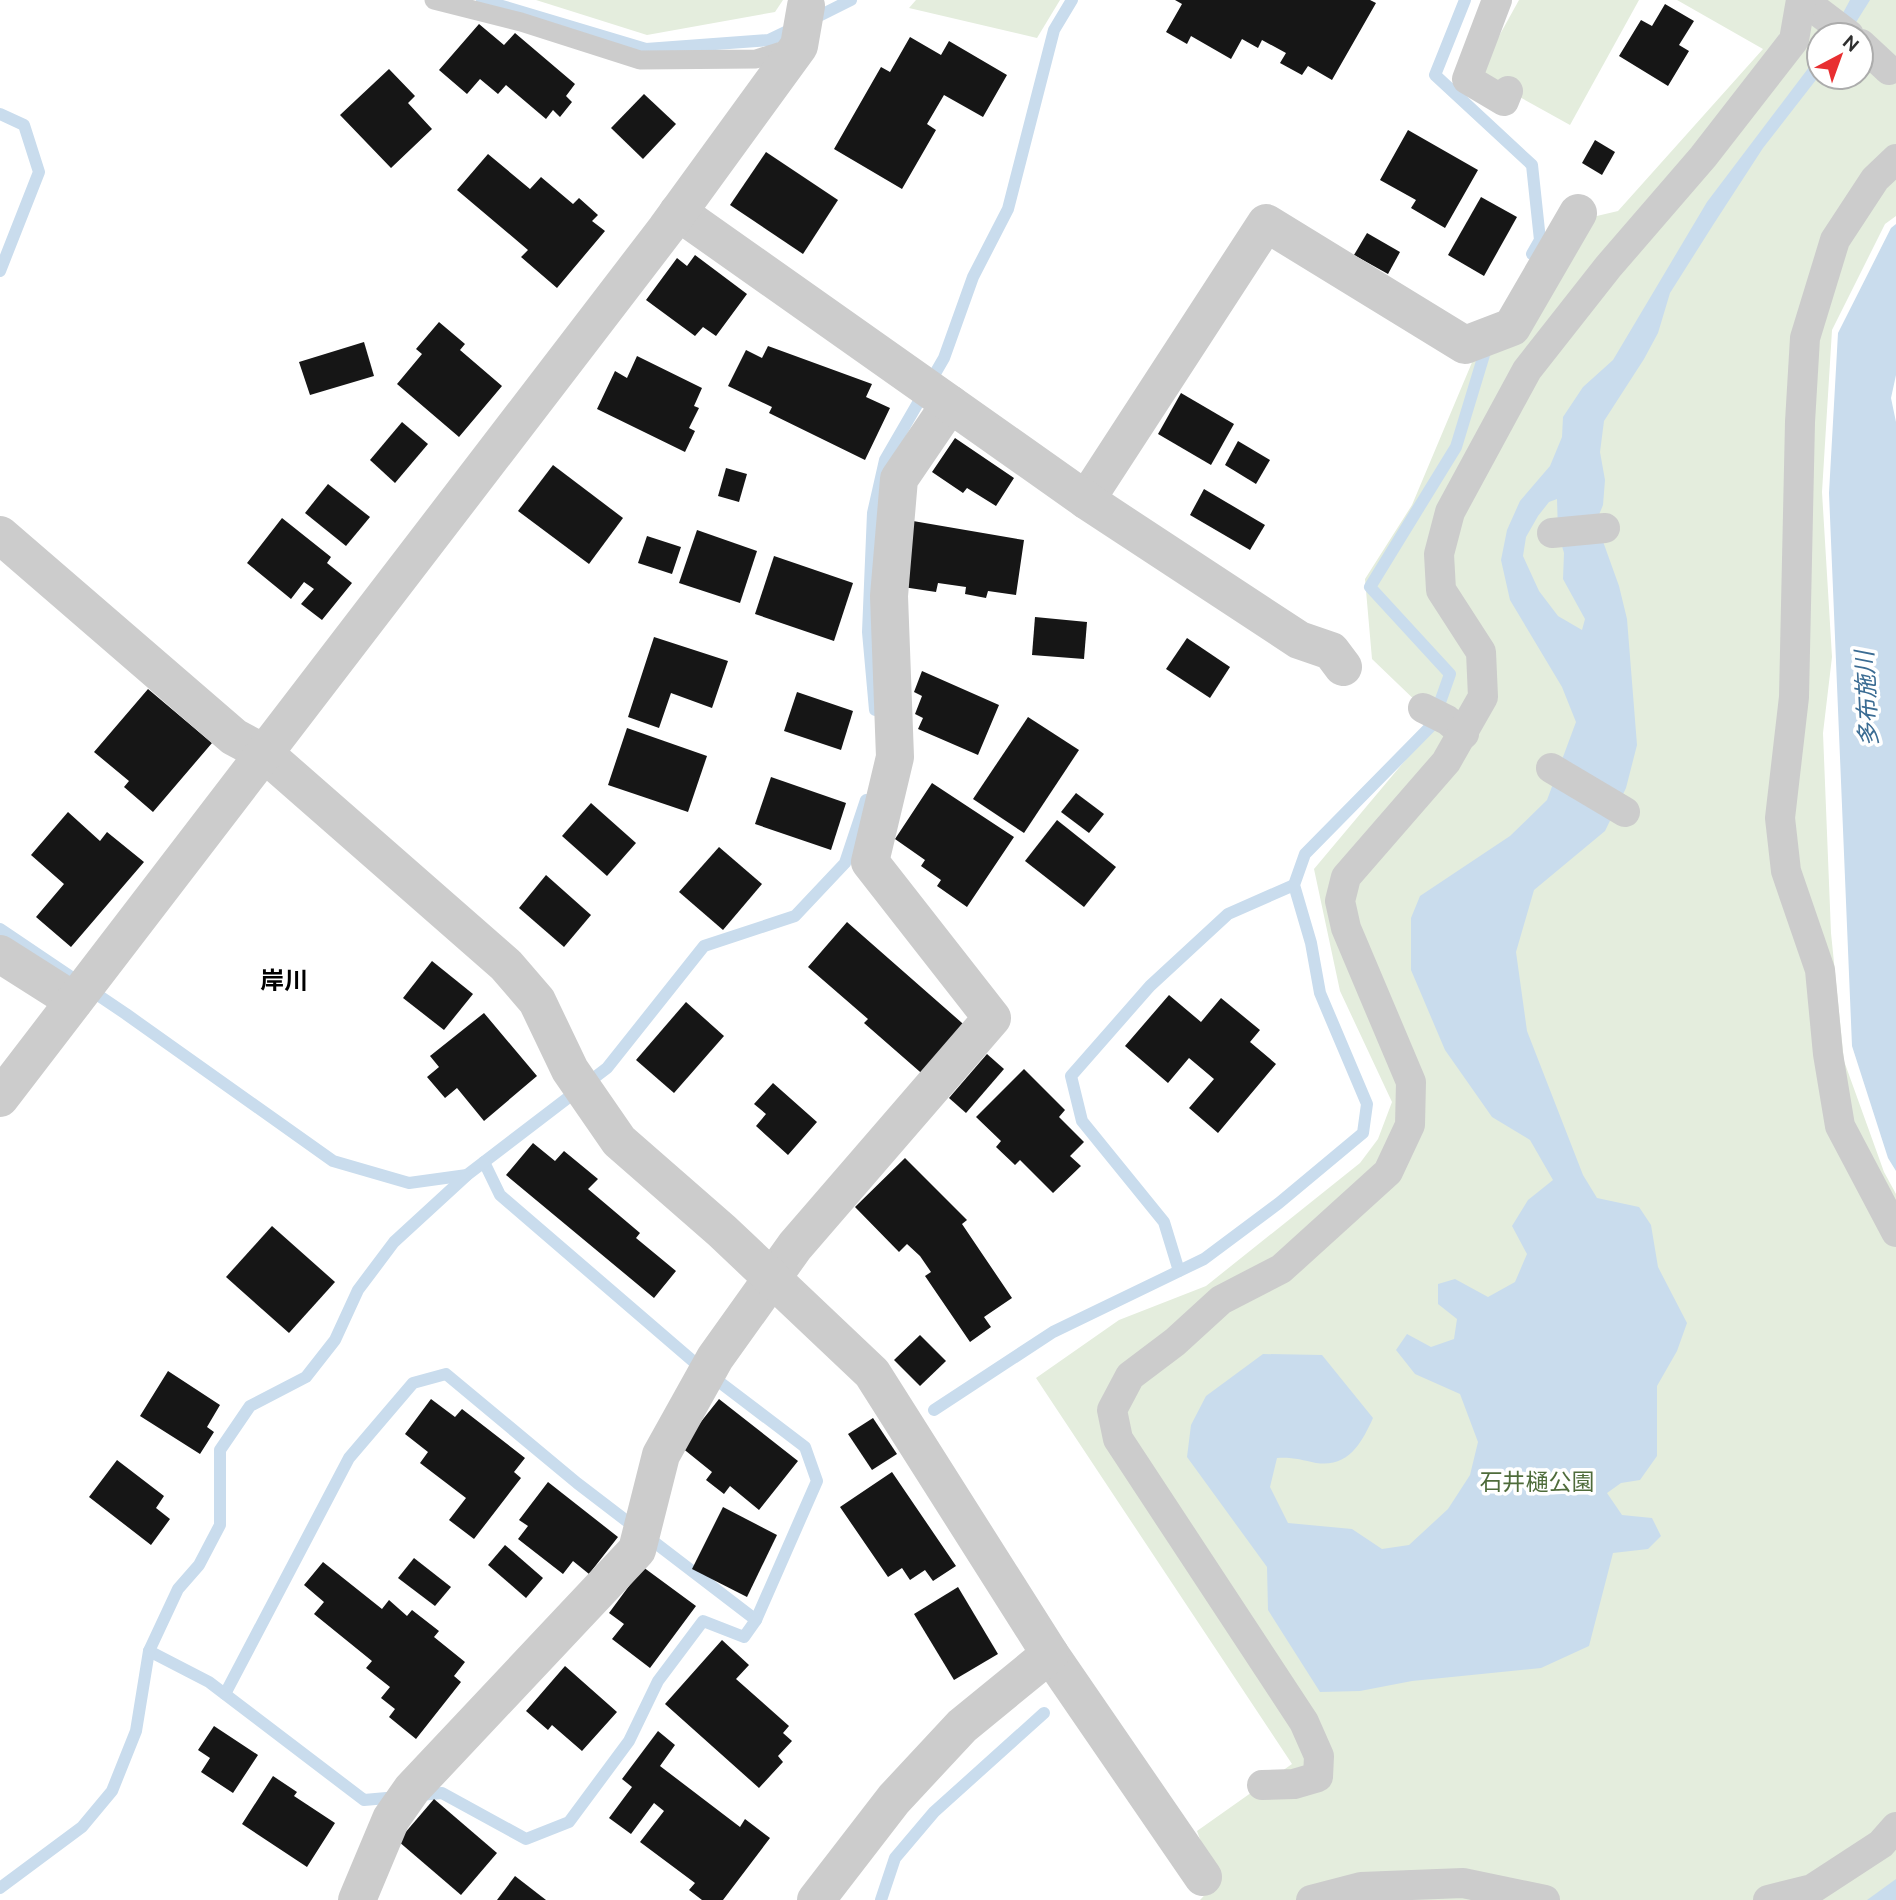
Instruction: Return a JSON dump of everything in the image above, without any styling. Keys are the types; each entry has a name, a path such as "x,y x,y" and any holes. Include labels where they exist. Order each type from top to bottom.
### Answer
{"street":[{"path":"1497,0 1467,79 1504,101 1508,91"},
{"path":"1262,1785 1321,1785 1320,1756 1304,1722 1118,1439 1112,1410 1130,1376 1175,1342 1221,1300 1281,1269 1388,1172 1410,1125 1411,1082 1346,928 1340,901 1346,877 1446,762 1445,721 1483,697 1481,652 1441,590 1438,554 1450,512 1527,370 1608,267 1703,157 1794,40 1802,0 1830,21"},
{"path":"0,1098 678,212 799,46 808,3"},
{"path":"1875,58 1889,71"},
{"path":"1896,159 1875,179 1835,240 1805,338 1800,422 1794,697 1780,818 1786,871 1820,970 1828,1054 1840,1126 1896,1232"},
{"path":"678,212 1086,500 1299,640 1331,651 1343,667"},
{"path":"1086,500 1266,223 1465,345 1512,327 1577,213"},
{"path":"357,1900 402,1804 637,1550 661,1455 708,1371 795,1246 992,1018 870,862 895,757 890,596 899,479 950,404"},
{"path":"1552,533 1605,528"},
{"path":"0,535 234,737 264,753 506,965 537,1001 578,1084 619,1141 774,1279 872,1373 1050,1654 1203,1877"},
{"path":"1550,768 1625,812"},
{"path":"0,954 84,987"},
{"path":"816,1900 894,1799 962,1726 1050,1654"},
{"path":"1768,1900 1812,1889 1881,1844 1896,1827"},
{"path":"1311,1900 1361,1887 1463,1883 1545,1900"}],"lane":[{"path":"434,0 521,22 640,60 756,59 799,46"}],"green space":[{"path":"536,0 783,0 775,12 647,35"},
{"path":"916,0 1060,0 1037,38 909,8"},
{"path":"1519,0 1639,0 1570,125 1478,74"},
{"name":"石井樋公園","path":"1677,0 1896,0 1896,216 1885,224 1832,330 1822,492 1832,657 1823,733 1831,933 1844,1061 1884,1172 1896,1194 1896,1880 1871,1900 1200,1900 1216,1883 1197,1831 1292,1764 1036,1378 1119,1320 1206,1286 1360,1163 1378,1139 1392,1102 1340,991 1314,869 1429,732 1423,708 1372,659 1365,579 1412,505 1473,360 1584,219 1618,211 1763,49"}],"water":[{"path":"1850,0 1870,0 1857,21 1839,21"},
{"path":"1805,72 1805,91 1807,91 1763,148 1670,293 1658,333 1604,421 1600,452 1605,480 1603,505 1596,522 1619,586 1627,619 1637,745 1626,788 1605,831 1534,890 1516,952 1527,1031 1583,1175 1597,1198 1639,1207 1651,1225 1658,1267 1687,1323 1677,1351 1657,1386 1657,1456 1640,1480 1621,1483 1607,1493 1622,1515 1652,1518 1661,1536 1648,1549 1613,1553 1589,1646 1541,1668 1412,1681 1360,1691 1320,1692 1268,1610 1267,1567 1187,1457 1191,1425 1206,1396 1263,1354 1322,1355 1373,1418 1359,1444 1346,1457 1337,1461 1316,1463 1277,1458 1270,1487 1288,1523 1352,1529 1382,1549 1409,1545 1448,1509 1470,1475 1478,1442 1460,1394 1415,1374 1396,1350 1407,1334 1431,1347 1454,1339 1457,1319 1438,1304 1438,1284 1455,1279 1488,1297 1515,1282 1527,1254 1512,1226 1528,1200 1553,1180 1530,1140 1492,1117 1445,1050 1411,970 1411,918 1420,896 1510,836 1547,800 1576,722 1562,687 1510,600 1501,560 1507,530 1520,501 1550,466 1562,437 1563,417 1583,387 1613,360 1707,202","holes":["1557,499 1558,532 1564,553 1563,579 1585,619 1582,630 1558,616 1539,591 1523,556 1526,537 1538,516 1549,502"]},
{"name":"多布施川","path":"1896,224 1896,375 1891,398 1896,422 1896,1171 1888,1158 1852,1046 1829,493 1838,333 1891,228"},
{"path":"1896,1879 1896,1900 1867,1900"}],"building":[{"path":"1175,0 1370,0 1376,3 1332,80 1308,66 1302,75 1280,63 1286,53 1262,40 1258,48 1242,39 1231,59 1191,36 1187,44 1166,32 1182,4"},
{"path":"1665,4 1694,21 1679,45 1689,51 1668,86 1619,56 1641,20 1652,26"},
{"path":"479,24 504,45 515,33 575,84 566,96 572,102 560,117 553,110 546,119 506,85 498,94 480,79 467,94 439,70"},
{"path":"910,37 941,55 949,41 1007,75 983,117 944,95 927,124 936,130 902,189 834,149 881,67 890,72"},
{"path":"389,69 415,96 408,103 432,129 391,168 340,115"},
{"path":"644,94 676,124 643,159 611,128"},
{"path":"1408,130 1478,170 1445,228 1411,208 1416,200 1380,180"},
{"path":"1595,140 1615,152 1602,175 1582,163"},
{"path":"766,152 838,200 803,254 730,205"},
{"path":"488,154 530,189 541,177 573,204 579,198 598,215 592,221 605,231 557,288 521,257 528,250 457,190"},
{"path":"1481,197 1517,217 1484,276 1448,255"},
{"path":"1367,233 1400,252 1388,274 1354,255"},
{"path":"695,255 747,294 716,336 703,327 695,336 646,300 677,258 687,266"},
{"path":"439,322 465,344 460,350 502,386 459,437 397,384 422,354 416,349"},
{"path":"364,342 374,376 310,395 299,362"},
{"path":"768,346 872,384 866,397 890,408 865,460 769,413 772,407 728,386 746,350 762,358"},
{"path":"637,356 702,388 694,406 699,408 689,428 695,431 685,452 597,409 615,371 627,378"},
{"path":"1181,393 1234,424 1211,465 1158,434"},
{"path":"402,422 428,444 395,483 370,460"},
{"path":"955,438 1014,478 996,506 967,488 963,493 932,472"},
{"path":"1238,441 1270,460 1256,484 1225,465"},
{"path":"553,465 623,518 589,564 518,511"},
{"path":"726,468 747,474 739,502 718,496"},
{"path":"328,484 370,517 346,546 305,513"},
{"path":"1204,489 1265,525 1250,550 1190,515"},
{"path":"282,518 331,557 327,563 352,583 322,620 301,604 314,589 304,582 291,599 247,563"},
{"path":"913,521 1024,540 1016,595 988,591 986,598 965,594 966,587 938,583 936,592 903,587"},
{"path":"697,530 757,551 740,603 679,583"},
{"path":"647,536 681,547 672,574 638,563"},
{"path":"774,556 853,583 834,641 755,614"},
{"path":"1035,617 1087,622 1084,659 1032,655"},
{"path":"654,637 728,661 712,708 671,693 659,728 628,717"},
{"path":"1187,638 1230,667 1210,698 1166,669"},
{"path":"922,671 999,705 978,755 918,729 923,718 915,714 922,696 914,692"},
{"path":"148,689 212,743 153,812 124,787 129,781 94,752"},
{"path":"797,692 853,711 841,750 784,731"},
{"path":"1028,717 1079,750 1024,833 973,799"},
{"path":"627,728 707,756 688,812 608,785"},
{"path":"771,777 846,803 831,850 755,824"},
{"path":"932,783 1014,837 967,907 937,886 941,880 921,866 925,860 895,839"},
{"path":"1076,793 1104,814 1089,833 1061,812"},
{"path":"591,803 636,843 607,876 562,836"},
{"path":"68,812 100,841 107,832 144,862 71,947 36,917 64,884 31,855"},
{"path":"1057,820 1116,867 1084,907 1025,861"},
{"path":"719,847 762,884 723,930 679,892"},
{"path":"546,875 591,915 564,947 519,908"},
{"path":"847,922 970,1030 927,1078 864,1023 868,1019 808,967"},
{"path":"432,961 473,994 444,1030 403,998"},
{"path":"1169,995 1201,1022 1221,998 1260,1030 1250,1042 1276,1064 1218,1133 1189,1108 1214,1079 1189,1058 1168,1083 1125,1046"},
{"path":"686,1002 724,1036 674,1093 636,1060"},
{"path":"484,1013 537,1076 484,1121 457,1088 445,1098 427,1077 439,1067 430,1056"},
{"path":"987,1054 1004,1069 966,1113 949,1098"},
{"path":"1024,1069 1065,1110 1059,1117 1084,1142 1070,1156 1081,1166 1053,1193 1020,1160 1015,1165 996,1147 1001,1141 976,1117"},
{"path":"773,1083 817,1122 788,1155 756,1126 766,1114 754,1104"},
{"path":"533,1143 555,1161 564,1151 598,1179 588,1189 640,1233 636,1238 676,1271 654,1298 506,1175"},
{"path":"905,1158 967,1220 962,1224 1012,1298 984,1317 991,1327 970,1342 925,1276 931,1272 920,1256 907,1244 899,1252 855,1207"},
{"path":"272,1226 335,1282 289,1333 226,1277"},
{"path":"920,1335 946,1361 920,1386 894,1360"},
{"path":"168,1371 220,1405 207,1427 214,1432 200,1454 140,1416"},
{"path":"431,1399 455,1417 462,1409 525,1458 514,1472 521,1478 474,1539 449,1520 466,1498 420,1463 428,1452 405,1434"},
{"path":"719,1399 798,1461 759,1510 730,1486 724,1494 706,1480 712,1472 681,1447"},
{"path":"873,1418 897,1454 872,1470 848,1434"},
{"path":"117,1460 164,1496 156,1508 170,1519 151,1545 89,1497"},
{"path":"892,1472 956,1566 933,1581 925,1570 910,1580 902,1568 888,1577 840,1507"},
{"path":"548,1482 618,1537 589,1574 573,1561 563,1574 518,1539 528,1526 519,1520"},
{"path":"723,1507 777,1535 747,1597 692,1569"},
{"path":"505,1545 543,1578 526,1598 488,1565"},
{"path":"414,1558 451,1587 435,1606 398,1578"},
{"path":"323,1562 382,1609 389,1600 407,1616 412,1610 439,1631 434,1637 465,1662 454,1676 461,1682 416,1739 389,1717 395,1709 381,1698 390,1687 366,1668 372,1661 314,1614 324,1602 304,1585"},
{"path":"643,1567 696,1606 650,1668 612,1639 624,1624 609,1613"},
{"path":"958,1587 998,1654 954,1680 914,1614"},
{"path":"722,1640 749,1665 736,1679 789,1726 783,1733 792,1741 778,1756 783,1762 759,1788 665,1704"},
{"path":"565,1666 617,1712 582,1751 552,1725 548,1730 526,1711"},
{"path":"214,1726 258,1755 233,1793 201,1772 210,1758 198,1750"},
{"path":"658,1731 675,1745 660,1766 740,1827 745,1819 770,1838 723,1900 702,1900 689,1890 695,1883 640,1842 664,1811 654,1803 631,1834 609,1818 632,1787 622,1779"},
{"path":"273,1776 297,1792 294,1796 335,1823 307,1867 242,1824"},
{"path":"434,1799 497,1853 461,1895 398,1841"},
{"path":"515,1876 546,1900 497,1900"}],"waterway":[{"path":"482,0 646,49 769,40 794,28"},
{"path":"811,20 851,0"},
{"path":"875,710 868,632 873,513 885,460 944,358 973,277 1008,209 1054,30 1072,0"},
{"path":"1465,0 1435,75 1532,165 1540,240 1532,254"},
{"path":"0,114 24,125 39,172 0,271"},
{"path":"934,1410 1053,1332 1204,1259 1279,1203 1363,1133 1367,1104 1320,993 1311,943 1294,885 1305,854 1432,725 1450,674 1370,587 1456,447 1487,345"},
{"path":"0,1888 82,1827 112,1791 136,1731 149,1651 178,1589 199,1565 220,1525 220,1450 250,1406 306,1377 335,1340 358,1290 394,1242 467,1175 607,1068 704,946 795,916 845,863 866,800"},
{"path":"1179,1271 1164,1222 1082,1121 1071,1076 1150,986 1228,914 1294,885"},
{"path":"0,929 126,1014 333,1161 409,1183 467,1175"},
{"path":"420,1795 442,1793 526,1839 569,1822 629,1741 658,1681 703,1621 744,1637 756,1620 817,1481 805,1447 701,1368 500,1195 484,1162"},
{"path":"225,1694 349,1458 413,1383 446,1374 577,1483 756,1620"},
{"path":"149,1651 209,1682 364,1800 398,1797"},
{"path":"881,1900 895,1858 934,1812 1044,1713"}],"district":[{"name":"岸川","path":"284,981"}]}
